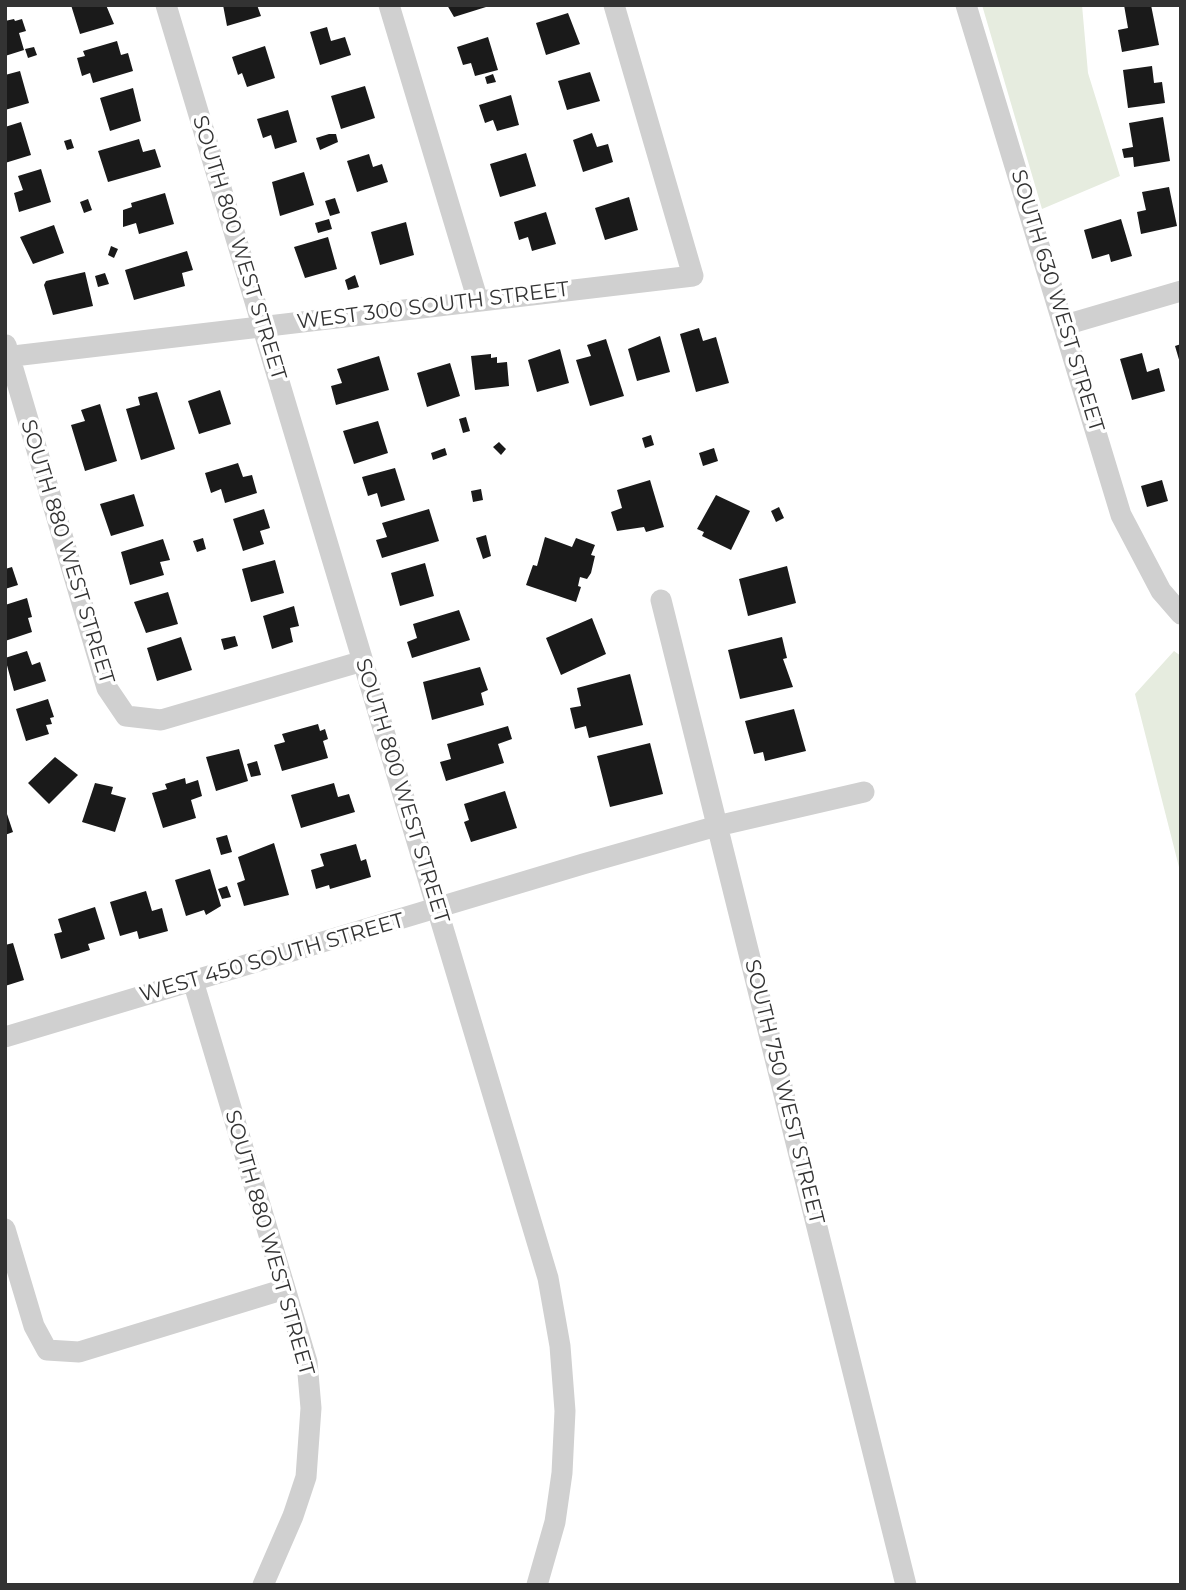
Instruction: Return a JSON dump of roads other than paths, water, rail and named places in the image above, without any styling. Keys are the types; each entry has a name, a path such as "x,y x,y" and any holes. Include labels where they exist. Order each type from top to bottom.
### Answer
{"street":[{"name":"SOUTH 800 WEST STREET","path":"166,5 548,1278 560,1346 565,1411 562,1473 555,1522 537,1585"},
{"path":"390,5 478,301"},
{"name":"WEST 300 SOUTH STREET","path":"7,352 262,326 693,276 614,5"},
{"name":"SOUTH 630 WEST STREET","path":"966,5 1121,514 1161,592 1181,614"},
{"path":"1065,325 1181,291"},
{"name":"SOUTH 880 WEST STREET","path":"7,352 107,688 125,716 161,720 363,661"},
{"name":"SOUTH 750 WEST STREET","path":"661,600 906,1585"},
{"name":"WEST 450 SOUTH STREET","path":"5,1037 717,826 864,792"},
{"name":"SOUTH 880 WEST STREET","path":"193,981 307,1362 312,1408 306,1477 293,1516 263,1585"},
{"path":"5,1228 34,1326 47,1350 79,1352 285,1289"}]}
